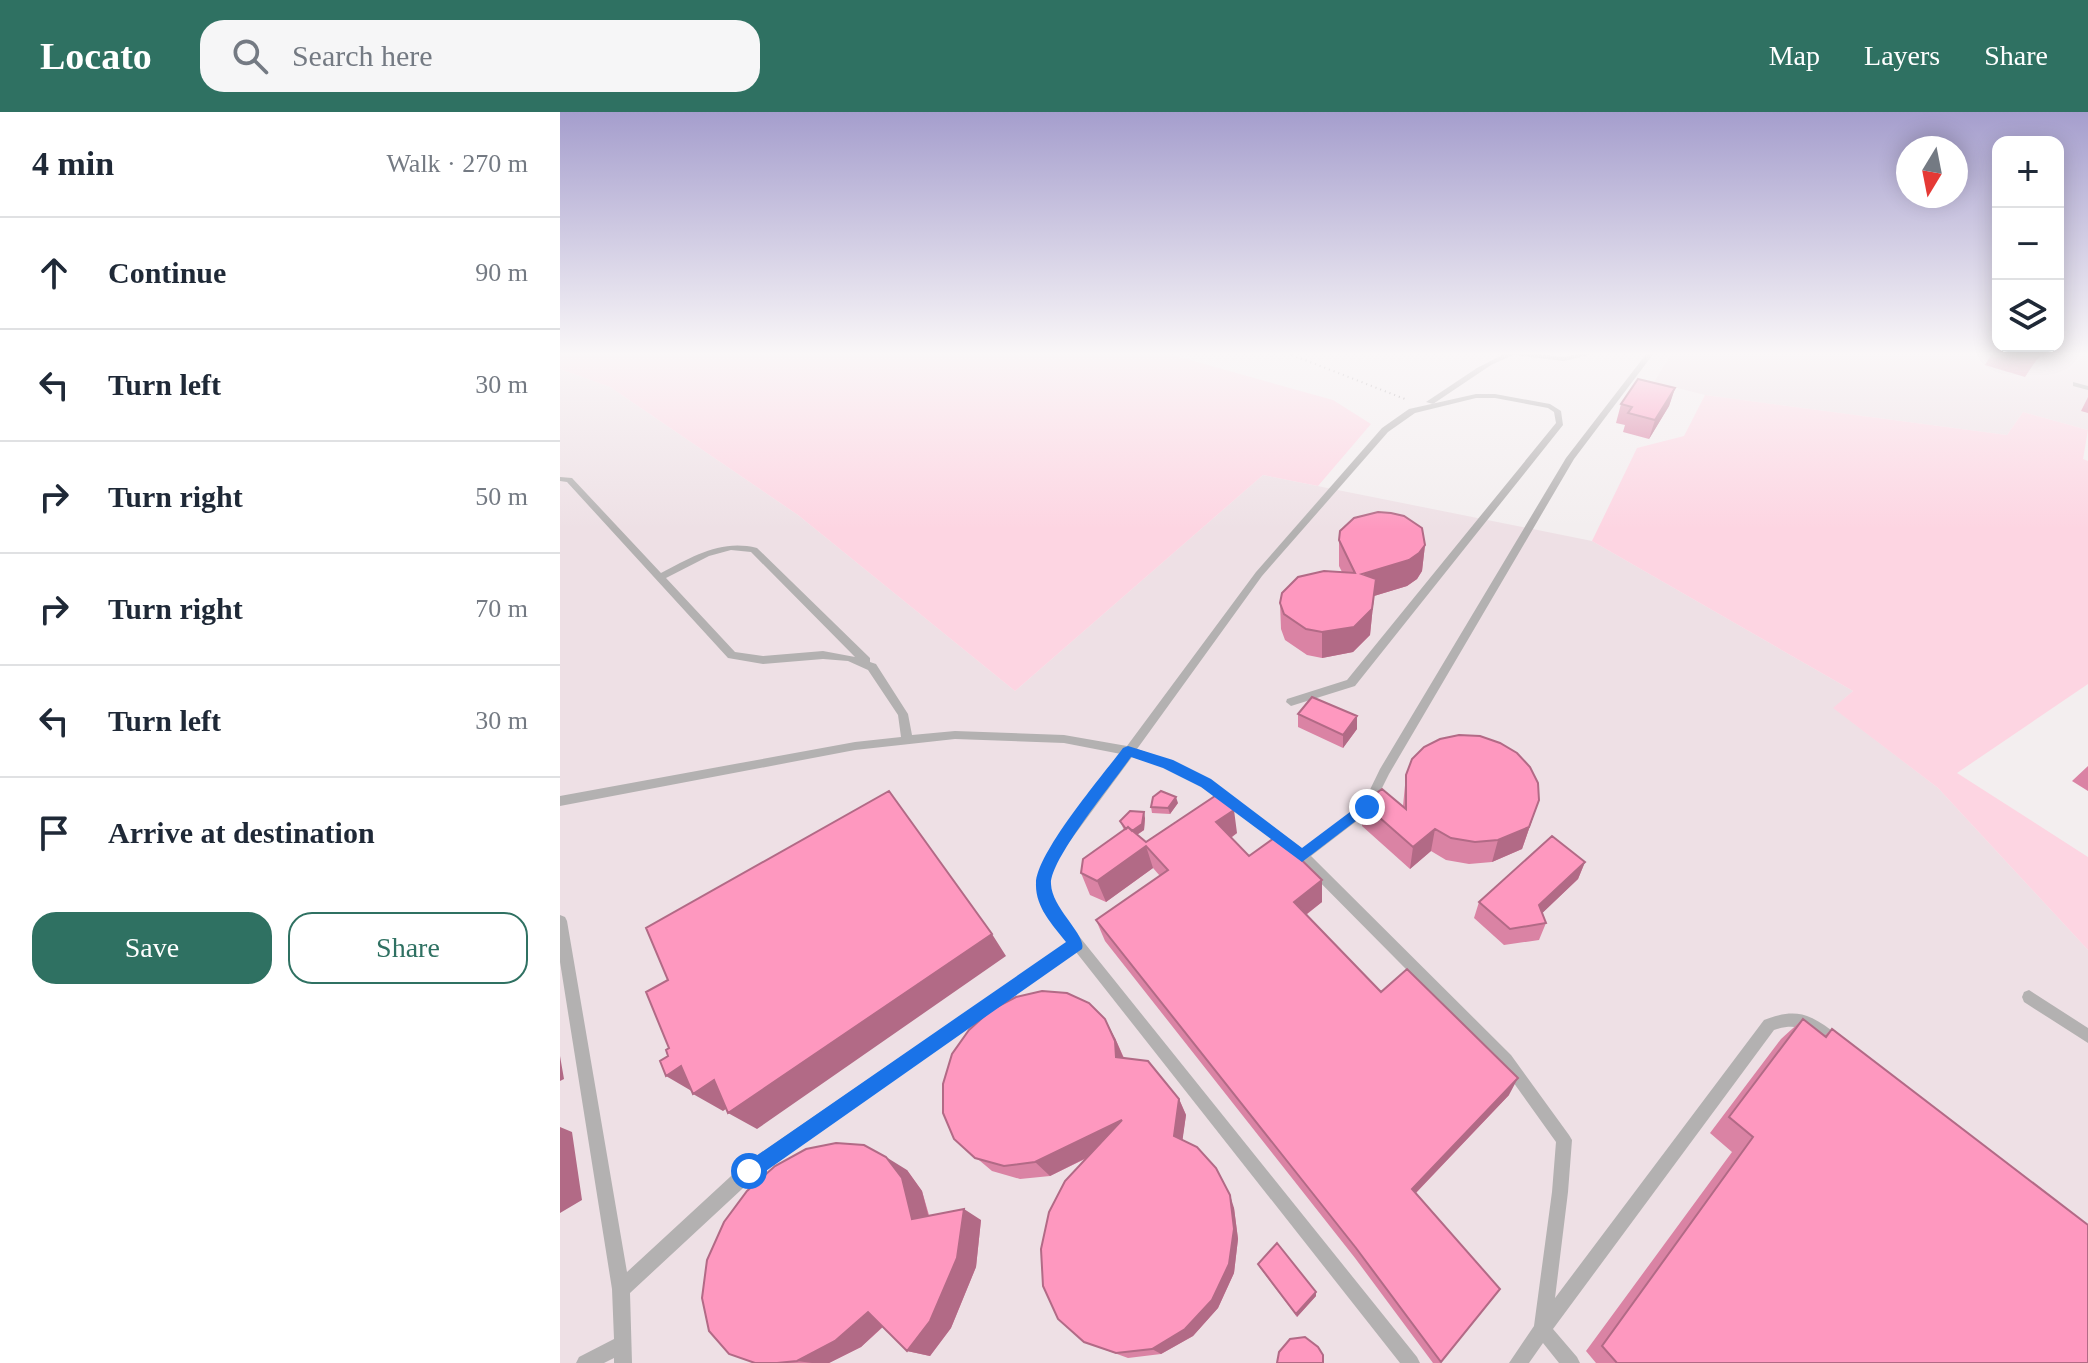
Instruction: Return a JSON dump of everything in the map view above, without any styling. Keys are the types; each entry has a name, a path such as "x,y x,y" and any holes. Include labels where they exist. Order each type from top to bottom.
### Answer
{"lane":[{"path":"1411,411 1385,430 1259,574 1051,858 1043,882 1048,907 1411,1363"},
{"path":"1291,702 1351,683 1560,423 1561,417 1555,411"},
{"path":"1302,856 1367,807 1384,772 1570,458 1606,411"},
{"path":"560,479 569,480 732,655 763,660 823,655 849,658 872,667"},
{"path":"660,577 719,551 744,546 754,550 872,667 903,714 907,738"},
{"path":"560,801 907,738 1025,735 1064,739 1128,751 1168,764 1206,783 1302,856 1506,1060 1564,1140 1542,1329 1571,1363"},
{"path":"560,921 621,1289 623,1363"},
{"path":"621,1289 749,1171 1077,944"},
{"path":"2029,997 2088,1036"},
{"path":"1518,1363 1769,1025 1788,1017 1803,1019 1852,1054"},
{"path":"585,1363 622,1344"}],"shaded area":[{"path":"560,411 646,411 798,515 1015,691 1263,475 1592,541 1853,691 1834,708 1938,788 2088,950 2088,1363 560,1363"},
{"path":"646,411 1351,411 1371,424 1318,486 1263,475 1015,691 798,515"},
{"path":"1697,411 1829,411 2007,435 2023,412 2088,430 2083,459 2088,461 2088,684 1957,773 2088,857 2088,950 1938,788 1833,708 1853,691 1592,541 1637,448 1684,436"},
{"path":"1829,411 2088,411 2088,430 2023,412 2007,435"}],"building":[{"path":"1629,411 1660,411 1655,420"},
{"path":"1378,512 1404,516 1422,528 1425,545 1409,560 1362,574 1376,579 1372,609 1354,627 1322,632 1306,629 1284,614 1280,603 1282,593 1298,577 1324,571 1355,573 1339,540 1340,531 1354,518"},
{"path":"1312,697 1357,716 1343,735 1298,714"},
{"path":"1459,735 1480,736 1500,743 1517,753 1530,767 1538,783 1539,800 1529,827 1498,840 1475,842 1451,838 1435,829 1413,847 1363,803 1382,789 1406,809 1406,775 1412,759 1424,747"},
{"path":"889,791 992,934 728,1113 714,1080 693,1094 681,1066 666,1076 660,1061 668,1056 666,1050 669,1048 646,992 668,980 646,928"},
{"path":"1161,791 1176,797 1168,808 1151,807 1153,797"},
{"path":"1218,794 1234,810 1216,822 1249,856 1277,836 1322,880 1294,902 1381,992 1407,969 1518,1078 1412,1189 1500,1289 1441,1362 1356,1248 1096,920 1168,870 1146,846 1097,881 1081,873 1083,859 1128,827 1146,842"},
{"path":"1130,811 1144,812 1142,824 1132,831 1120,821"},
{"path":"1552,836 1585,862 1539,905 1546,923 1510,929 1479,902"},
{"path":"1042,991 1067,993 1089,1003 1105,1019 1115,1041 1116,1057 1148,1061 1179,1099 1174,1136 1197,1147 1216,1168 1230,1195 1234,1229 1229,1264 1212,1300 1185,1329 1152,1349 1116,1353 1084,1342 1058,1319 1043,1286 1041,1249 1049,1212 1065,1181 1122,1120 1035,1162 1004,1166 975,1158 954,1139 943,1113 943,1084 952,1054 969,1030 991,1010 1016,997"},
{"path":"1803,1019 1826,1037 1832,1029 2088,1225 2088,1363 1617,1363 1602,1346 1753,1137 1729,1117"},
{"path":"836,1143 864,1145 886,1157 902,1178 912,1219 964,1209 957,1258 930,1321 907,1351 868,1312 835,1341 797,1361 755,1363 729,1354 709,1331 702,1298 707,1260 724,1222 747,1191 775,1166 806,1149"},
{"path":"1277,1243 1316,1292 1296,1314 1258,1264"},
{"path":"1305,1337 1318,1347 1323,1363 1277,1363 1279,1352 1290,1339"}],"route":[{"path":"749,1171 1077,944 1048,907 1043,882 1051,858 1128,751 1168,764 1206,783 1302,856 1367,807"}]}
